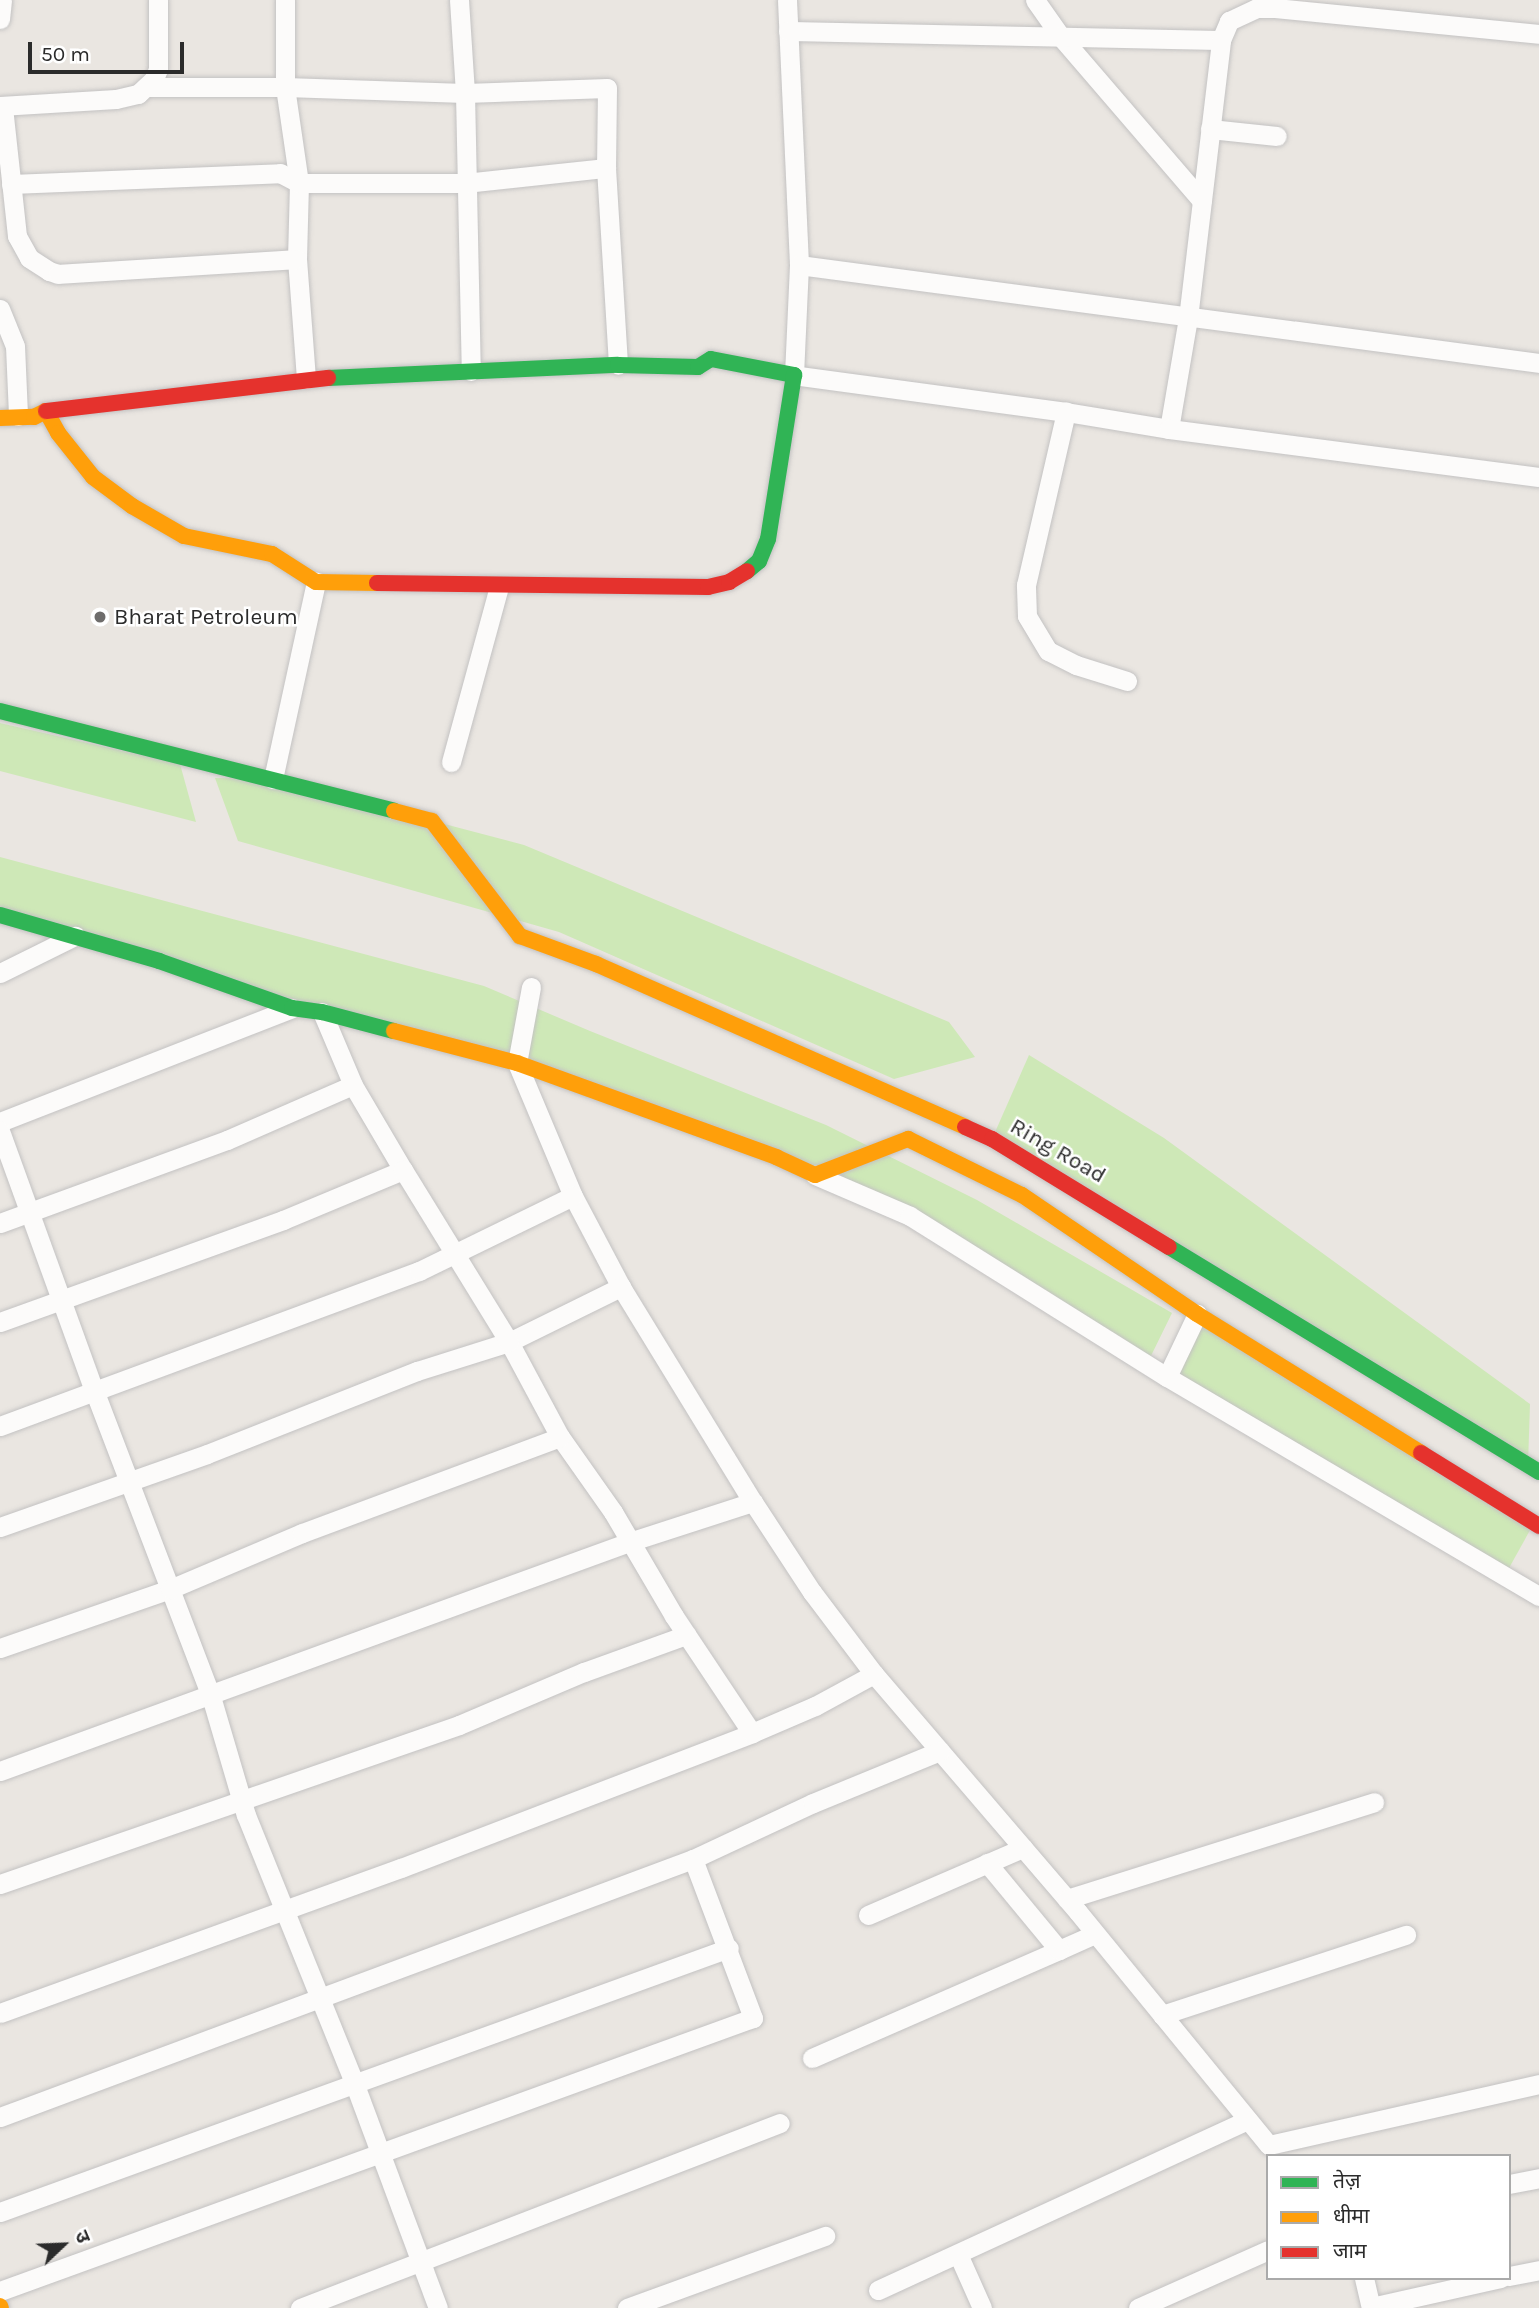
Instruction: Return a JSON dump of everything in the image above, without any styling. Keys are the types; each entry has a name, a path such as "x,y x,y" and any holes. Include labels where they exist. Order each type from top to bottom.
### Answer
{"street":[{"path":"0,19 2,0"},
{"path":"158,0 158,69 148,87 138,94 116,99 1,106 21,248 37,265 58,274 297,259"},
{"path":"285,0 285,87 299,183 297,259 306,379"},
{"path":"459,0 465,93 471,371"},
{"path":"47,411 58,433 93,477 132,506 184,536 272,554 316,582 708,587 729,582 759,561 768,539 794,375 799,265 787,0"},
{"path":"1035,0 1061,37 1202,201"},
{"path":"1169,429 1188,318 1221,40 1229,21 1257,8 1539,34"},
{"path":"788,31 1221,40"},
{"path":"148,87 285,87 465,93 607,88 606,167 618,365"},
{"path":"1210,128 1277,136"},
{"path":"11,184 280,173 299,183 465,183 606,167"},
{"path":"799,265 1539,363"},
{"path":"0,309 15,346 9,417 34,417 47,411 306,379 618,365 698,367 711,359 794,375 1066,412 1169,429 1539,477"},
{"path":"1066,412 1026,585 1027,616 1048,651 1076,665 1127,681"},
{"path":"0,711 273,779 316,582"},
{"path":"451,762 499,586"},
{"name":"Ring Road","path":"273,779 432,821 520,936 596,964 992,1139 1539,1472"},
{"path":"0,915 159,961 292,1007 322,1012 517,1063 776,1157 911,1216 1167,1377 1539,1596"},
{"path":"0,973 75,936"},
{"path":"531,987 517,1063 573,1196 621,1287 753,1502 813,1592 874,1674 1067,1899 1274,2150 1539,2084"},
{"path":"0,1122 292,1007"},
{"path":"322,1012 353,1085 509,1342 559,1437 587,1472 632,1541 686,1635 752,1733"},
{"path":"0,1223 227,1140 353,1085"},
{"path":"0,1130 94,1390 210,1693 242,1800 355,2085 419,2263 438,2308"},
{"path":"815,1175 908,1139 1022,1195 1197,1314 1539,1526"},
{"path":"0,1322 283,1220 403,1170"},
{"path":"0,1426 418,1270 573,1196"},
{"path":"0,1527 128,1479 207,1454 417,1371 509,1342 621,1287"},
{"path":"1167,1377 1197,1314"},
{"path":"0,1648 170,1589 302,1533 559,1437"},
{"path":"0,1771 632,1541 753,1502"},
{"path":"0,1884 459,1725 584,1672 686,1635"},
{"path":"0,2012 111,1975 283,1909 401,1868 752,1733 815,1706 874,1674"},
{"path":"0,2117 318,1996 693,1859 813,1803 940,1751"},
{"path":"1067,1899 1374,1802"},
{"path":"868,1915 1023,1848"},
{"path":"0,2291 753,2018 729,1948 693,1859"},
{"path":"987,1863 1059,1950"},
{"path":"812,2058 1095,1934"},
{"path":"1162,2015 1406,1935"},
{"path":"0,2212 729,1948"},
{"path":"878,2290 1248,2119"},
{"path":"300,2308 780,2123"},
{"path":"1511,2184 1539,2178"},
{"path":"627,2308 825,2236"},
{"path":"1138,2308 1266,2251"},
{"path":"958,2254 982,2308"},
{"path":"1511,2276 1539,2270"},
{"path":"1364,2280 1371,2308 1492,2280"}],"green space":[{"path":"0,723 180,764 196,822 0,771"},
{"path":"215,778 273,779 524,845 949,1022 975,1057 894,1079 559,932 238,841"},
{"path":"0,857 484,986 826,1125 977,1200 1172,1313 1147,1364 910,1216 517,1063 0,915"},
{"path":"1029,1055 1164,1138 1530,1404 1528,1464 992,1139"},
{"path":"1197,1314 1534,1523 1504,1577 1167,1377"}],"traffic: fast":[{"path":"328,378 618,365 698,367 711,359 794,375 768,539 759,561 747,571"},
{"path":"0,711 394,811"},
{"path":"0,915 159,961 292,1008 322,1012 394,1031"},
{"path":"1169,1247 1539,1472"}],"traffic: slow":[{"path":"0,418 34,417 46,411 58,433 93,477 132,506 184,536 272,554 316,582 377,583"},
{"path":"394,811 432,821 520,936"},
{"path":"520,936 596,964 965,1127"},
{"path":"394,1031 517,1063 776,1157 815,1175 908,1139"},
{"path":"908,1139 1022,1195 1197,1314 1421,1453"}],"traffic: jam":[{"path":"46,411 328,378"},
{"path":"377,583 708,587 729,582 747,571"},
{"path":"965,1127 992,1139 1169,1247"},
{"path":"1421,1453 1539,1526"}],"place":[{"name":"Bharat Petroleum","path":"100,617"}]}
